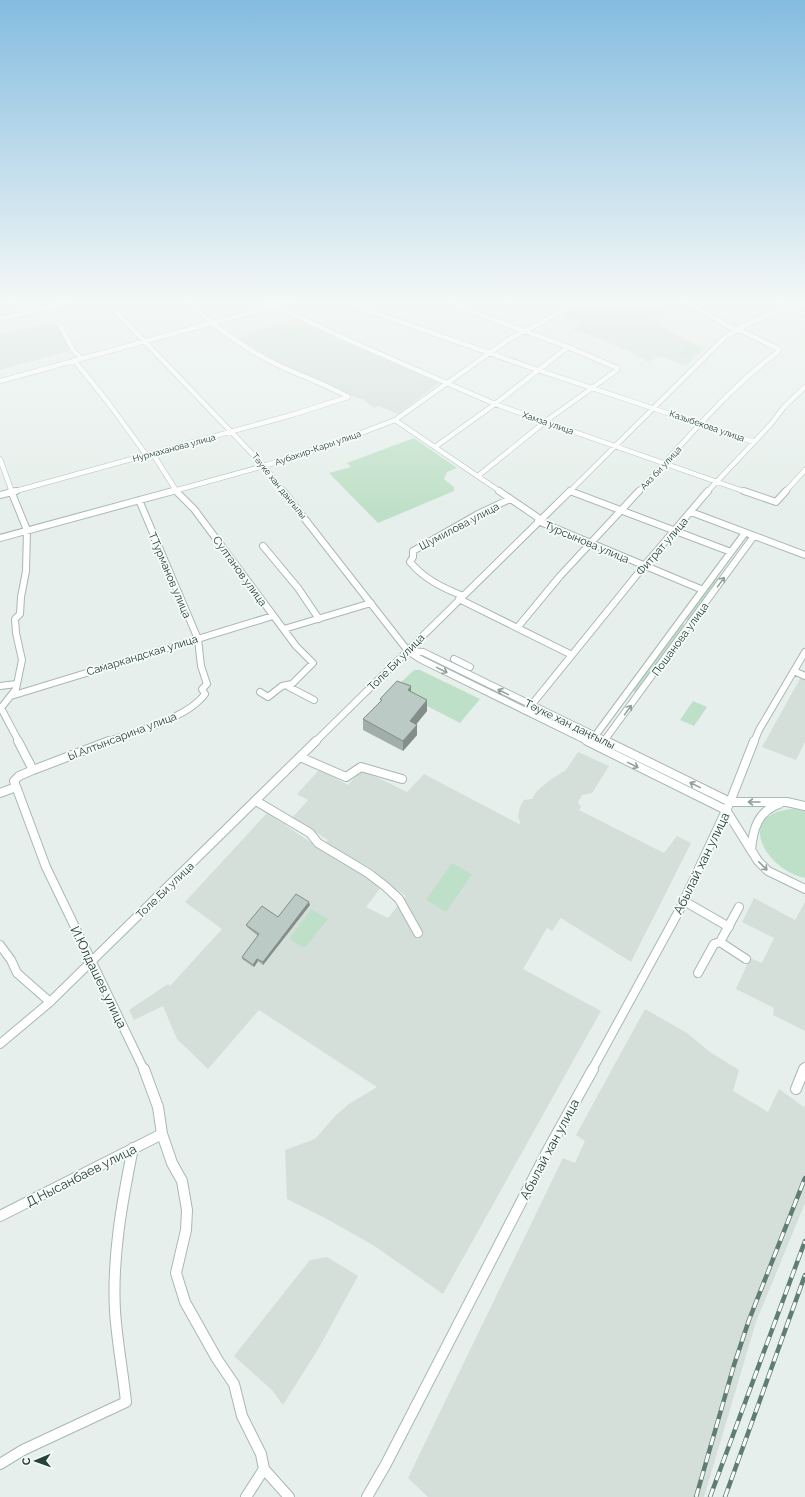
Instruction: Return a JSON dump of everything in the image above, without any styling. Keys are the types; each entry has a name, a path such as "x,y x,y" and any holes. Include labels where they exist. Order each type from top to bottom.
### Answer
{"street":[{"path":"0,381 43,369"},
{"name":"Султанов улица","path":"81,369 150,455 175,490 194,509 296,646 313,663 292,684 282,686 268,697 260,692"},
{"name":"Тәуке хан даңғылы","path":"172,369 264,466 408,651 420,659 527,712 728,806"},
{"name":"Нурмаханова улица","path":"0,496 232,432 348,397 288,369"},
{"name":"Хамза улица","path":"414,369 495,404 776,502 805,470"},
{"name":"Аубакир-Кары улица","path":"0,538 264,466 356,435 395,420 466,369"},
{"name":"Казыбекова улица","path":"535,369 754,442"},
{"path":"478,476 546,421 593,389 617,369"},
{"name":"Толе Би улица","path":"0,1044 50,1002 256,801 693,369"},
{"name":"Аяз би улица","path":"517,628 560,576 664,463 754,369"},
{"path":"435,447 495,404 538,370"},
{"name":"Фитрат улица","path":"527,712 644,566 716,481 771,424 784,407 805,387"},
{"name":"Турсынова улица","path":"395,420 478,476 539,520 703,590"},
{"path":"0,459 27,530 26,571 21,597 20,614 15,619 16,633 22,660 16,689 1,708 33,770 19,776 14,781 16,787 0,793"},
{"path":"570,491 731,552"},
{"name":"Т.Турманов улица","path":"139,500 198,639 201,666 207,684 202,689 205,694"},
{"name":"Шумилова улица","path":"510,500 478,514 413,550 413,557 410,562 414,568 433,582 517,628 572,655"},
{"path":"691,512 805,555"},
{"name":"Пошанова улица","path":"595,736 745,533"},
{"name":"Пошанова улица","path":"604,741 754,536"},
{"path":"263,546 298,588 319,618"},
{"path":"284,629 371,603"},
{"name":"Самаркандская улица","path":"11,696 273,616"},
{"name":"Тәуке хан даңғылы","path":"408,651 423,652 595,736 728,806"},
{"name":"Абылай хан улица","path":"367,1497 390,1457 548,1150 684,901 728,806 759,730 805,652"},
{"path":"454,659 470,667"},
{"path":"794,671 805,676"},
{"path":"0,686 16,684"},
{"path":"292,684 290,687 314,700"},
{"name":"Ы.Алтынсарина улица","path":"33,770 181,714 199,702 205,694"},
{"path":"300,757 346,777 361,767 402,779"},
{"name":"И.Юлдашев улица","path":"16,787 46,867 145,1071 158,1107 162,1134 172,1163 182,1181 186,1199 186,1230 176,1273 185,1302 217,1359 234,1384 242,1416 261,1454 264,1469 289,1497"},
{"path":"256,801 310,833 318,843 368,873 385,886 399,899 418,933"},
{"path":"751,850 752,834 763,812 775,805 787,802"},
{"path":"805,806 787,802 728,806 751,850 768,871 805,888"},
{"path":"684,901 729,927"},
{"path":"698,974 714,944 720,942 739,907"},
{"path":"720,942 746,959"},
{"path":"0,945 11,960 17,973 50,1002"},
{"path":"796,1088 805,1067"},
{"name":"Д.Нысанбаев улица","path":"0,1216 54,1191 162,1134"},
{"path":"0,1464 23,1450 126,1402 116,1311 116,1247 124,1193 133,1148"},
{"path":"246,1497 264,1469"}],"shaded area":[{"path":"289,369 406,369 439,383 398,414 379,406 374,408 362,399"},
{"path":"801,677 805,679 805,742 796,760 762,747"},
{"path":"578,752 609,766 592,793 582,795 578,802 581,807 579,810 664,853 677,836 691,843 631,962 561,918 552,931 547,928 523,969 601,1011 443,1294 376,1247 327,1219 287,1199 285,1150 315,1139 336,1115 349,1104 377,1087 259,1010 208,1069 177,1039 163,1006 134,1020 129,1010 168,984 170,986 222,929 185,902 267,813 318,847 382,886 366,907 388,918 406,896 375,875 374,870 326,843 328,840 292,818 308,800 297,794 320,769 348,785 362,770 407,792 424,774 521,825 518,817 520,807 524,800 532,799 536,792 550,780 566,770"},
{"path":"754,898 795,920 805,902 805,1031 773,1015 774,1008 736,989 750,958 762,963 774,938 742,922"},
{"path":"645,1009 687,1033 710,1052 739,1070 733,1091 768,1112 779,1089 804,1107 805,1105 805,1203 756,1322 704,1497 428,1497 408,1478 563,1158 575,1163 585,1141 576,1135"},
{"path":"327,1257 358,1276 320,1346 283,1405 272,1390 234,1356 310,1260"}],"green space":[{"path":"414,438 457,468 447,472 444,479 454,487 454,491 378,523 329,473 351,467 347,463"},
{"path":"715,577 720,579 690,621 684,619"},
{"path":"681,624 686,626 637,693 632,690"},
{"path":"414,670 420,670 480,699 460,723 394,689"},
{"path":"693,701 707,707 694,726 680,720"},
{"path":"793,809 805,811 805,878 790,873 778,864 768,853 762,842 760,830 764,820 775,813"},
{"path":"452,863 472,874 446,912 426,900"},
{"path":"311,909 328,919 305,948 289,939"}],"building":[{"path":"397,681 411,686 408,690 427,700 410,721 417,725 403,741 363,719 382,700 380,699"},
{"path":"296,894 309,902 263,962 257,959 253,965 242,957 259,934 246,925 262,906 278,917"}],"railway":[{"path":"696,1497 734,1365 749,1320 805,1178"},
{"path":"710,1497 805,1241"},
{"path":"725,1497 805,1275"}]}
